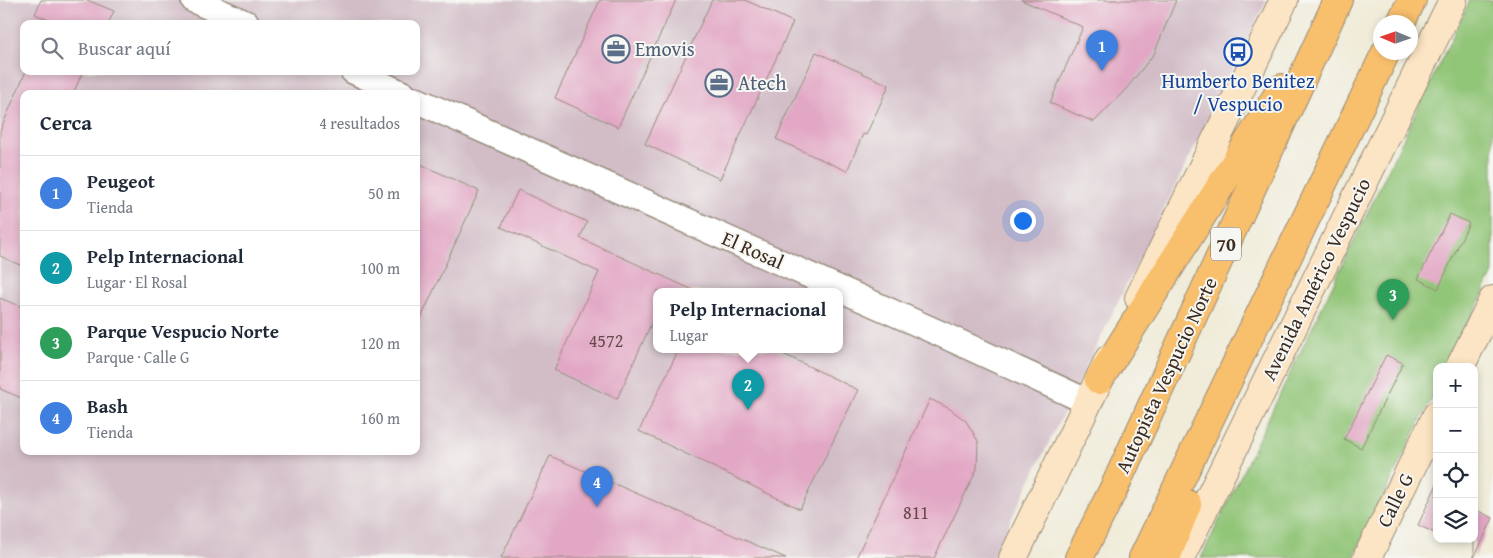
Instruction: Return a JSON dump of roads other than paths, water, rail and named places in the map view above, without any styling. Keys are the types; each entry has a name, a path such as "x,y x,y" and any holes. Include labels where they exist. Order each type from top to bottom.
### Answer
{"highway":[{"path":"1093,391 1338,0"},
{"name":"Autopista Vespucio Norte","path":"1079,558 1114,488 1338,0"},
{"path":"1404,15 1412,0"},
{"path":"1143,558 1382,60"},
{"path":"1166,558 1270,292"}],"main road":[{"path":"1014,558 1093,391 1284,0"},
{"name":"Avenida Américo Vespucio","path":"1180,558 1453,0"},
{"path":"1462,363 1493,300"},
{"name":"Calle G","path":"1367,558 1433,423"}],"street":[{"path":"194,0 238,20"},
{"path":"362,75 394,90"},
{"name":"El Rosal","path":"420,102 838,288"},
{"name":"El Rosal","path":"843,290 932,330 1093,391"}],"place":[{"name":"Emovis","path":"616,49"},
{"name":"Humberto Benitez / Vespucio","path":"1238,52"},
{"name":"Peugeot","path":"1102,71"},
{"name":"Atech","path":"719,83"},
{"name":"Parque Vespucio Norte","path":"1393,320"},
{"name":"Pelp Internacional","path":"748,410"},
{"name":"Bash","path":"597,507"}]}
